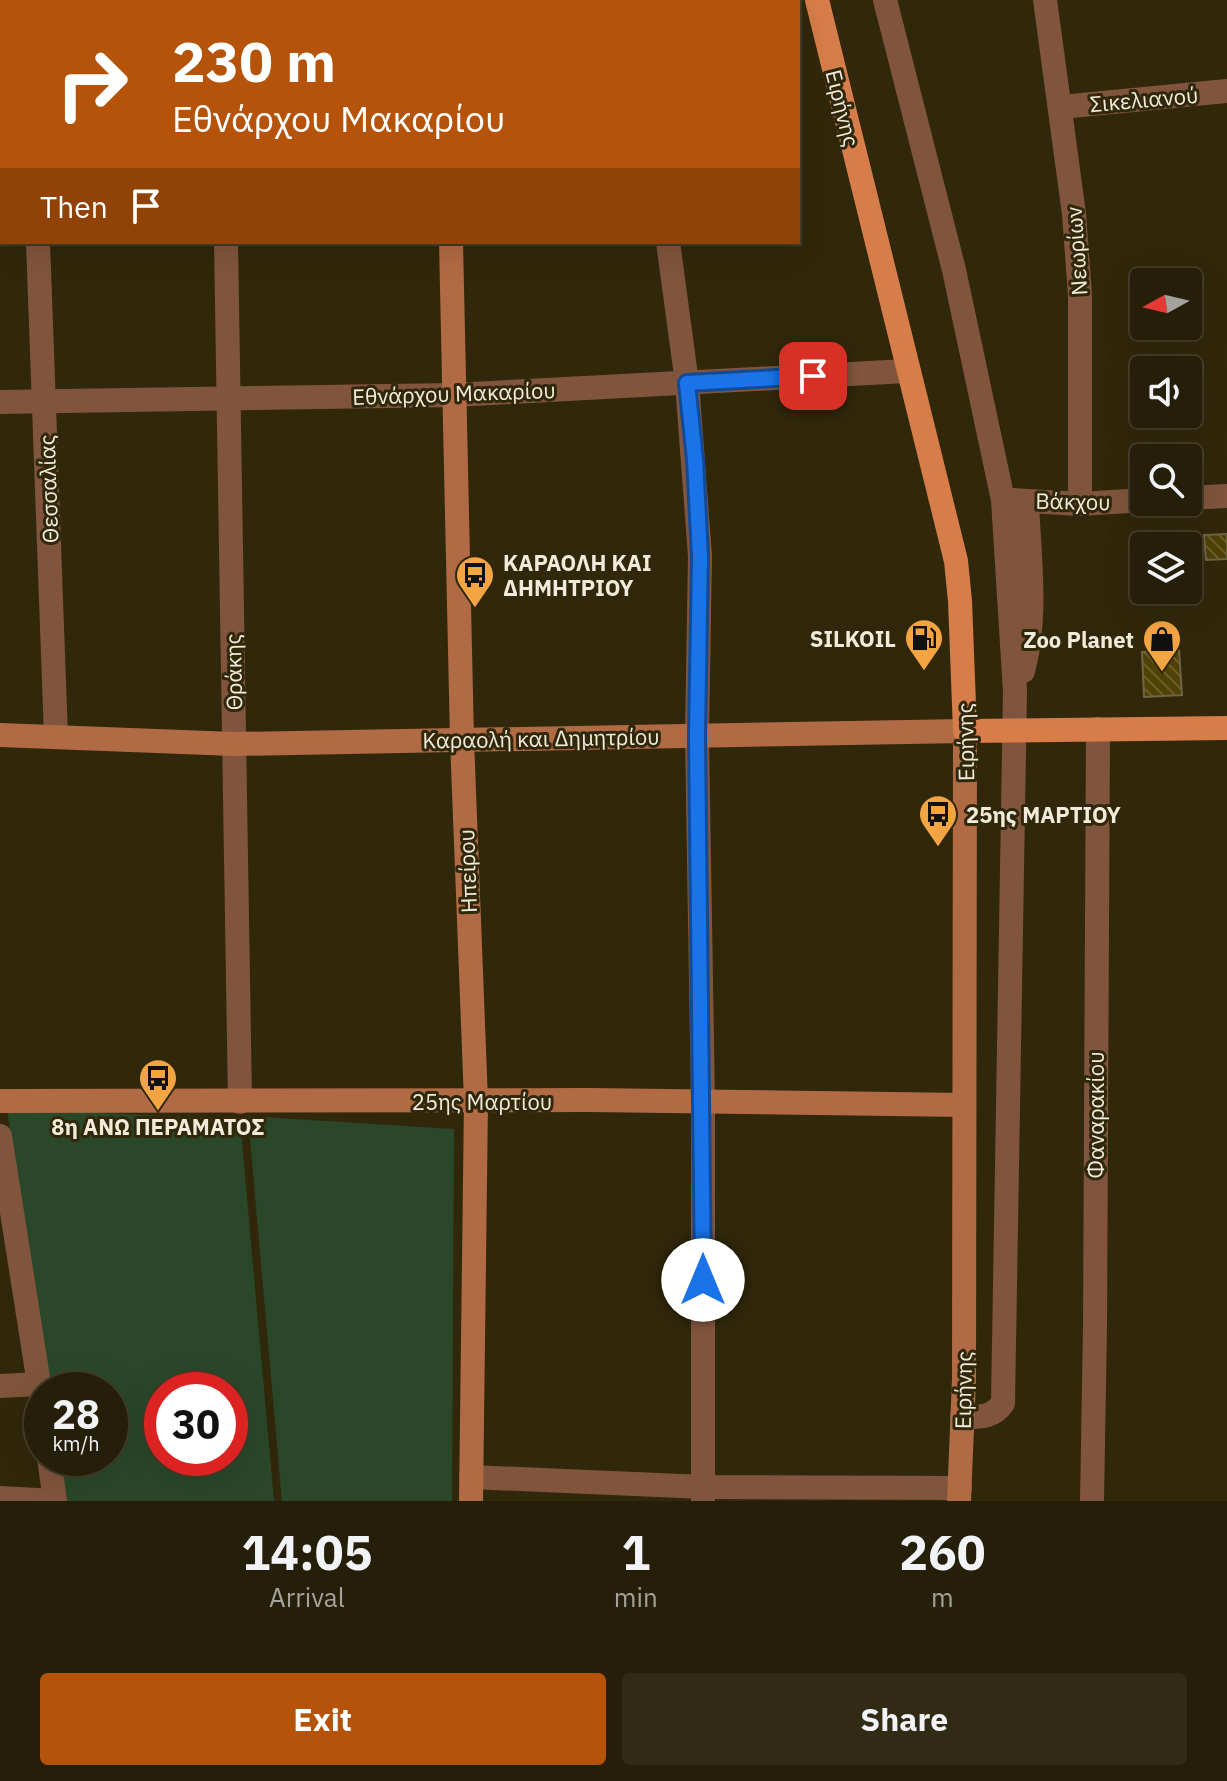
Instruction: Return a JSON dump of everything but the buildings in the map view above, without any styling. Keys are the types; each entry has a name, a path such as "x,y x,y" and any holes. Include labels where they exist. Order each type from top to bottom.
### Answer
{"main road":[{"name":"Ειρήνης","path":"817,0 956,561 965,731"},
{"name":"Καραολή και Δημητρίου","path":"965,731 1227,728"}],"street":[{"path":"885,0 954,270 1003,500 1015,692 1003,1403 997,1412 987,1416 962,1417"},
{"name":"Νεωρίων","path":"1045,0 1074,214 1080,295 1080,504"},
{"name":"Σικελιανού","path":"1061,107 1227,91"},
{"name":"Θεσσαλίας","path":"38,244 56,737"},
{"name":"Θράκης","path":"226,244 240,1102"},
{"name":"Ηπείρου","path":"451,244 462,740 476,1101 471,1489"},
{"path":"668,244 695,460 700,556 697,736 703,1103 703,1494"},
{"name":"Εθνάρχου Μακαρίου","path":"0,402 454,395 907,371"},
{"path":"1202,497 1227,496"},
{"name":"Βάκχου","path":"1003,500 1080,504 1130,501"},
{"path":"1015,692 1028,652 1032,612 1027,501"},
{"name":"Φαναρακίου","path":"1092,1501 1098,729"},
{"name":"Καραολή και Δημητρίου","path":"0,735 234,744 965,731"},
{"name":"Ειρήνης","path":"960,1494 965,731"},
{"name":"25ης Μαρτίου","path":"0,1101 964,1105"},
{"path":"0,1136 38,1372"},
{"path":"0,1386 24,1390"},
{"path":"0,1498 55,1501 52,1476"},
{"path":"471,1489 703,1494 960,1494"}],"green space":[{"path":"7,1108 240,1120 274,1501 62,1501 59,1476 128,1476 128,1372 44,1372"},
{"path":"248,1116 454,1129 452,1501 282,1501"}],"place":[{"name":"ΚΑΡΑΟΛΗ ΚΑΙ ΔΗΜΗΤΡΙΟΥ","path":"475,609"},
{"name":"SILKOIL","path":"924,672"},
{"name":"Zoo Planet","path":"1162,673"},
{"name":"25ης ΜΑΡΤΙΟΥ","path":"938,848"},
{"name":"8η ΑΝΩ ΠΕΡΑΜΑΤΟΣ","path":"158,1112"}],"route":[{"path":"703,1280 697,736 700,556 687,383 813,376"}]}
